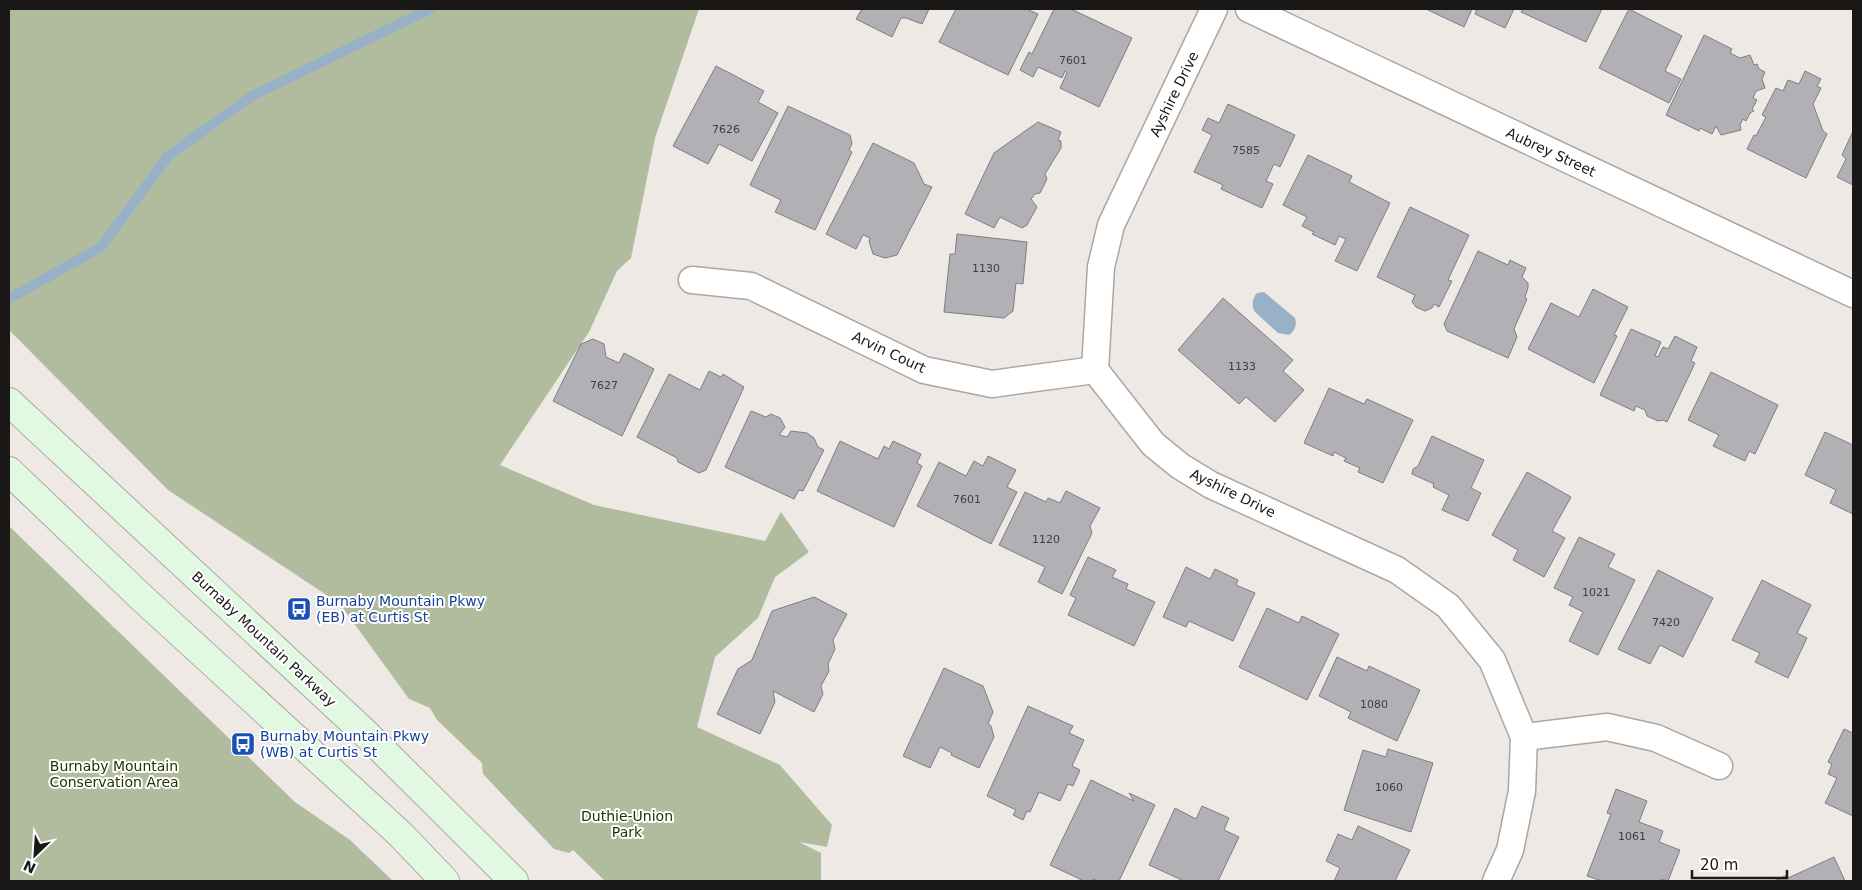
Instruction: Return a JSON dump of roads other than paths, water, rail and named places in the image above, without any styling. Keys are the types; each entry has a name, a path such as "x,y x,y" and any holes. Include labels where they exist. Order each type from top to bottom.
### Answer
{"main road":[{"name":"Burnaby Mountain Parkway","path":"9,402 364,732 514,881"},
{"path":"9,471 142,598 400,834 445,881"}],"street":[{"name":"Ayshire Drive","path":"1214,9 1111,225 1101,267 1095,370 1153,444 1180,466 1211,485 1397,570 1448,606 1492,660 1524,738 1522,791 1510,850 1496,881"},
{"name":"Aubrey Street","path":"1249,9 1853,294"},
{"name":"Arvin Court","path":"692,280 751,286 924,370 992,384 1095,370"},
{"path":"1524,738 1607,727 1656,738 1718,766"}],"water":[{"path":"1264,292 1295,318 1295,328 1289,335 1278,333 1255,312 1254,298 1257,293"}],"waterway":[{"path":"9,299 101,247 168,156 252,96 430,9"}],"place":[{"name":"Burnaby Mountain Pkwy (EB) at Curtis St","path":"299,609"},
{"name":"Burnaby Mountain Pkwy (WB) at Curtis St","path":"243,744"}],"park label":[{"name":"Burnaby Mountain Conservation Area","path":"114,774"},
{"name":"Duthie-Union Park","path":"627,824"}]}
